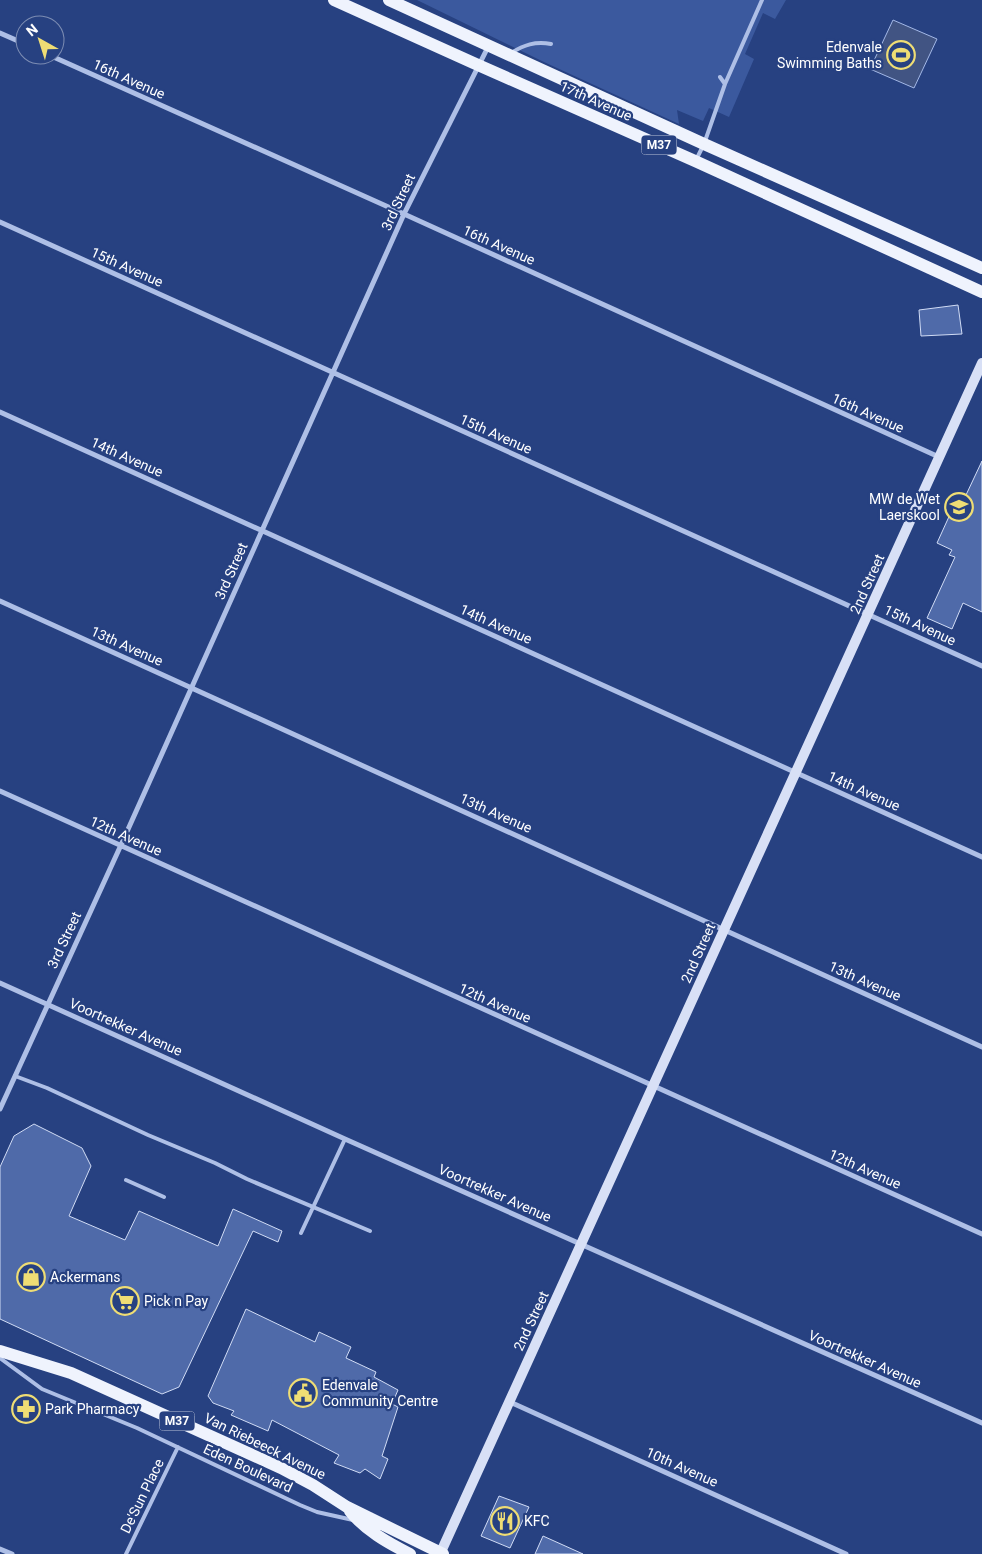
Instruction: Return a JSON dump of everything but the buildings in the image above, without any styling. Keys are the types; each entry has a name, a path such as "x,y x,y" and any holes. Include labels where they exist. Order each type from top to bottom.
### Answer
{"main road":[{"name":"17th Avenue","path":"334,0 695,161 982,292"},
{"name":"17th Avenue","path":"389,0 704,144 979,265"},
{"name":"2nd Street","path":"442,1554 509,1401 982,363"},
{"name":"Van Riebeeck Avenue","path":"0,1351 71,1373 281,1468 313,1484 347,1507 442,1554"},
{"name":"Van Riebeeck Avenue","path":"347,1507 358,1521 390,1544 410,1554"}],"street":[{"path":"0,33 15,40"},
{"name":"3rd Street","path":"0,1109 1,1102 15,1076 121,845 404,214 488,46"},
{"name":"16th Avenue","path":"65,63 404,214 939,458"},
{"name":"15th Avenue","path":"0,222 982,666"},
{"name":"14th Avenue","path":"0,412 982,857"},
{"name":"13th Avenue","path":"0,601 982,1046"},
{"name":"12th Avenue","path":"0,791 982,1234"},
{"name":"Voortrekker Avenue","path":"0,983 982,1423"},
{"name":"10th Avenue","path":"509,1401 846,1554"},
{"path":"829,1554 832,1547"},
{"path":"0,1548 12,1554"}],"lane":[{"path":"695,161 704,144 725,84 762,0"},
{"path":"510,54 528,44 543,42 551,44"},
{"path":"720,77 725,84"},
{"path":"15,1076 47,1088 247,1179 370,1231"},
{"path":"301,1233 345,1139"},
{"path":"126,1180 164,1197"},
{"name":"Eden Boulevard","path":"0,1358 42,1389 137,1428 300,1505 318,1512 358,1521"},
{"name":"De'Sun Place","path":"126,1554 178,1448"}],"shaded area":[{"path":"417,0 786,0 775,19 763,13 745,54 754,59 729,117 709,108 703,121 677,110 679,124 544,62"},
{"path":"893,20 937,39 914,88 870,69"}],"place":[{"name":"Edenvale Swimming Baths","path":"901,55"},
{"name":"MW de Wet Laerskool","path":"959,507"},
{"name":"Ackermans","path":"31,1277"},
{"name":"Pick n Pay","path":"125,1301"},
{"name":"Edenvale Community Centre","path":"303,1393"},
{"name":"Park Pharmacy","path":"26,1409"},
{"name":"KFC","path":"505,1521"}]}
